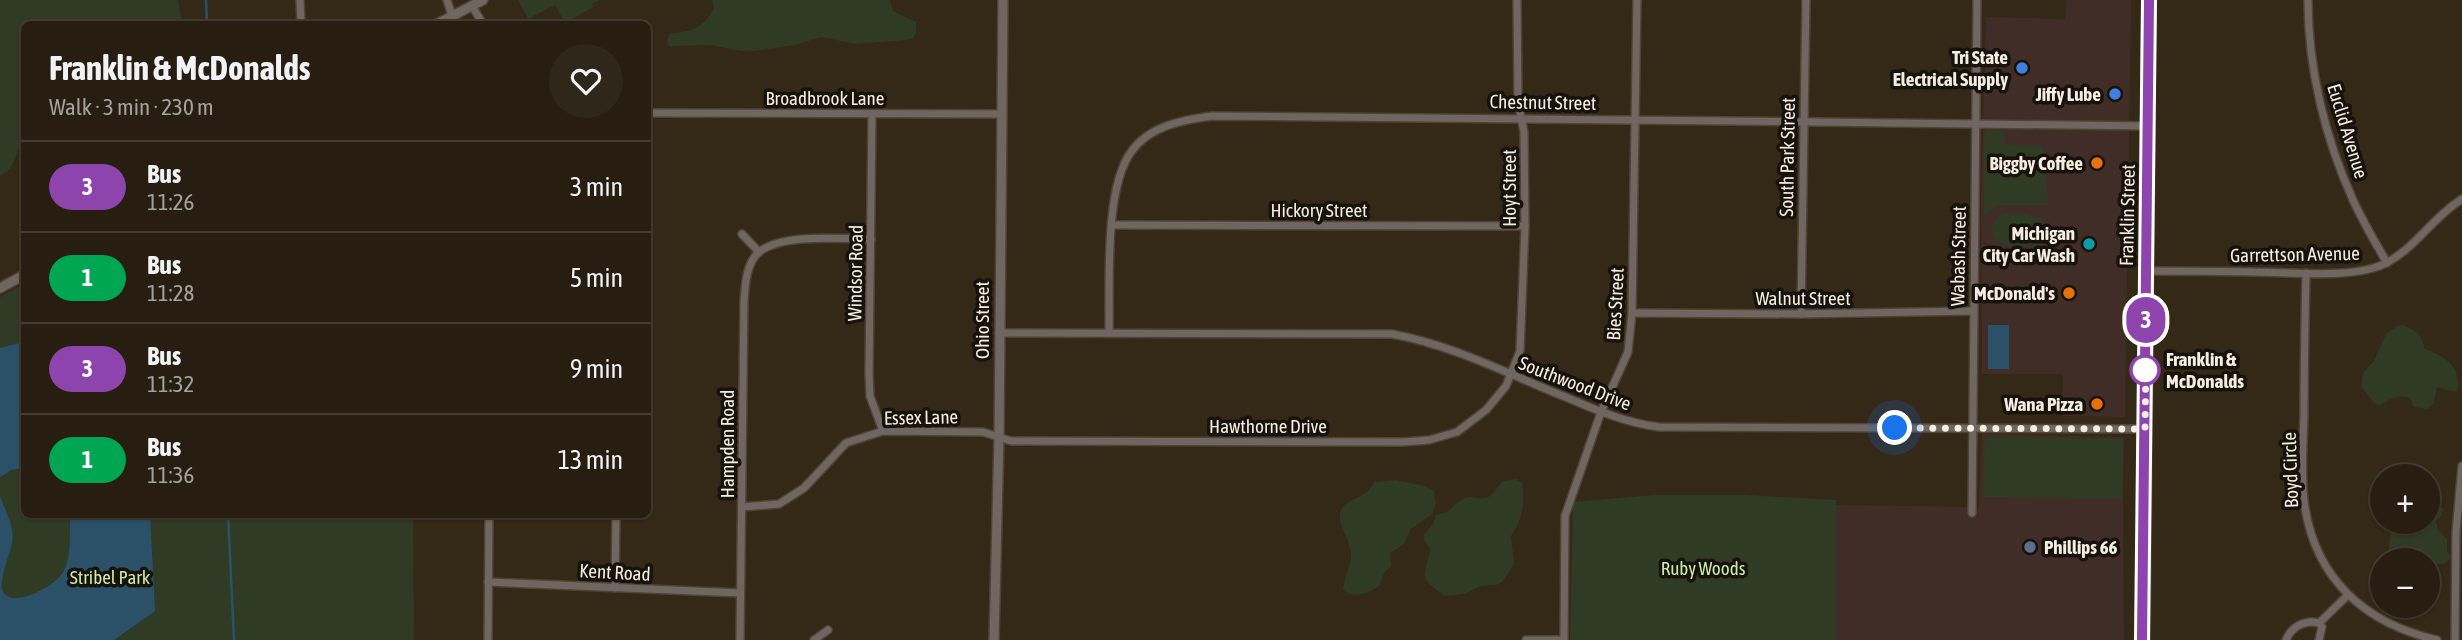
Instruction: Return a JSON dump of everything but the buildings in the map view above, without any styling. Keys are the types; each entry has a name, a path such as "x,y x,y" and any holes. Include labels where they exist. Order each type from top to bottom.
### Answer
{"main road":[{"name":"Franklin Street","path":"2143,640 2149,0"}],"street":[{"path":"300,0 301,21"},
{"path":"447,0 452,16"},
{"path":"443,21 483,0"},
{"name":"Ohio Street","path":"994,640 999,437 1003,0"},
{"name":"Hoyt Street","path":"1511,375 1520,351 1525,226 1524,132 1518,102 1517,0"},
{"name":"Bies Street","path":"1564,640 1565,516 1601,412 1628,352 1632,313 1637,0"},
{"name":"South Park Street","path":"1801,314 1806,0"},
{"name":"Wabash Street","path":"1972,513 1977,0"},
{"name":"Euclid Avenue","path":"2308,0 2317,90 2327,128 2354,203 2386,263"},
{"path":"472,6 481,21"},
{"name":"Broadbrook Lane","path":"651,113 1002,114"},
{"name":"Windsor Road","path":"872,114 869,373 870,396 883,430"},
{"name":"Chestnut Street","path":"1109,332 1116,185 1131,151 1157,129 1187,119 1212,116 1520,117 2148,126"},
{"name":"Garrettson Avenue","path":"2146,271 2353,272 2386,263 2462,199"},
{"name":"Hickory Street","path":"1112,225 1525,226"},
{"path":"742,234 759,252 798,240 871,239"},
{"name":"Hampden Road","path":"740,640 745,284 759,252"},
{"name":"Boyd Circle","path":"2306,273 2303,483 2317,552 2330,574 2348,595 2367,611 2413,635 2437,640"},
{"path":"0,288 21,277"},
{"name":"Walnut Street","path":"1632,313 1973,311"},
{"name":"Southwood Drive","path":"999,333 1392,334 1424,340 1601,412 1639,425 1659,427 2145,429"},
{"name":"Hawthorne Drive","path":"999,437 1011,441 1403,442 1429,439 1457,432 1486,410 1506,386 1511,375"},
{"name":"Essex Lane","path":"742,507 779,504 804,488 846,443 883,430 983,432 999,437"},
{"path":"2455,640 2457,521 2462,466"},
{"path":"488,640 489,518"},
{"path":"615,588 616,518"},
{"name":"Kent Road","path":"488,582 740,593"},
{"path":"2286,640 2295,627 2309,622 2319,623 2348,595"},
{"path":"2319,623 2322,627 2319,640"},
{"path":"814,640 828,630"},
{"path":"1526,640 1564,640"}],"shaded area":[{"path":"2066,0 2131,0 2125,417 2063,416 2063,374 1982,374 1981,204 1986,17 2065,19"},
{"path":"1982,434 2124,437 2124,640 1836,640 1836,505 1979,507"}],"green space":[{"path":"0,0 178,0 182,21 21,21 21,145 10,169 0,176"},
{"path":"518,0 599,0 592,4 593,7 568,21 564,21 555,5 528,19"},
{"path":"712,0 890,0 893,11 916,22 916,32 913,38 905,40 856,44 821,37 795,45 754,51 711,45 669,46 667,40 670,34 691,30 705,21 714,9"},
{"path":"2003,130 2006,145 2043,146 2048,205 1998,205 1984,213 1984,136 1988,131"},
{"path":"2003,214 2024,214 2042,218 2042,245 2013,246 2000,242 1995,238 1993,226"},
{"name":"Stribel Park","path":"21,286 21,518 413,518 414,640 0,640 0,297"},
{"path":"2403,325 2418,334 2425,349 2451,364 2457,376 2457,392 2437,387 2434,403 2427,409 2414,407 2410,398 2402,396 2380,405 2374,403 2361,386 2363,373 2374,361 2386,334"},
{"path":"1985,437 2123,439 2122,499 1983,497"},
{"path":"1516,479 1522,483 1524,497 1520,517 1511,536 1514,564 1502,582 1496,585 1480,586 1465,594 1445,596 1426,579 1430,548 1424,540 1424,534 1433,524 1436,515 1446,512 1461,500 1488,497 1503,481"},
{"path":"1396,480 1433,490 1436,502 1432,514 1411,529 1404,544 1390,553 1391,566 1384,573 1380,585 1371,591 1352,595 1343,590 1351,552 1341,525 1341,510 1371,488 1374,482"},
{"name":"Ruby Woods","path":"1654,495 1746,495 1836,500 1836,640 1570,640 1573,502"},
{"path":"2440,532 2447,539 2447,551 2451,557 2446,563 2440,564 2440,548 2389,548 2390,534"}],"water":[{"path":"1988,325 2009,325 2009,369 1988,369"},
{"path":"21,345 21,468 11,470 0,477 0,348"},
{"path":"0,496 13,536 3,573 2,590 7,596 14,598 42,590 62,574 69,553 70,518 150,518 155,611 114,640 0,640"}],"waterway":[{"path":"206,0 207,21"},
{"path":"228,518 234,640"}],"bus line":[{"name":"3","path":"2142,640 2149,0"}],"place":[{"name":"Tri State Electrical Supply","path":"2022,68"},
{"name":"Jiffy Lube","path":"2115,94"},
{"name":"Biggby Coffee","path":"2097,163"},
{"name":"Michigan City Car Wash","path":"2089,244"},
{"name":"McDonald's","path":"2069,293"},
{"name":"Franklin & McDonalds","path":"2145,370"},
{"name":"Wana Pizza","path":"2097,404"},
{"name":"Phillips 66","path":"2030,547"}],"route":[{"path":"1895,428 2145,429 2146,361 2145,370"}]}
